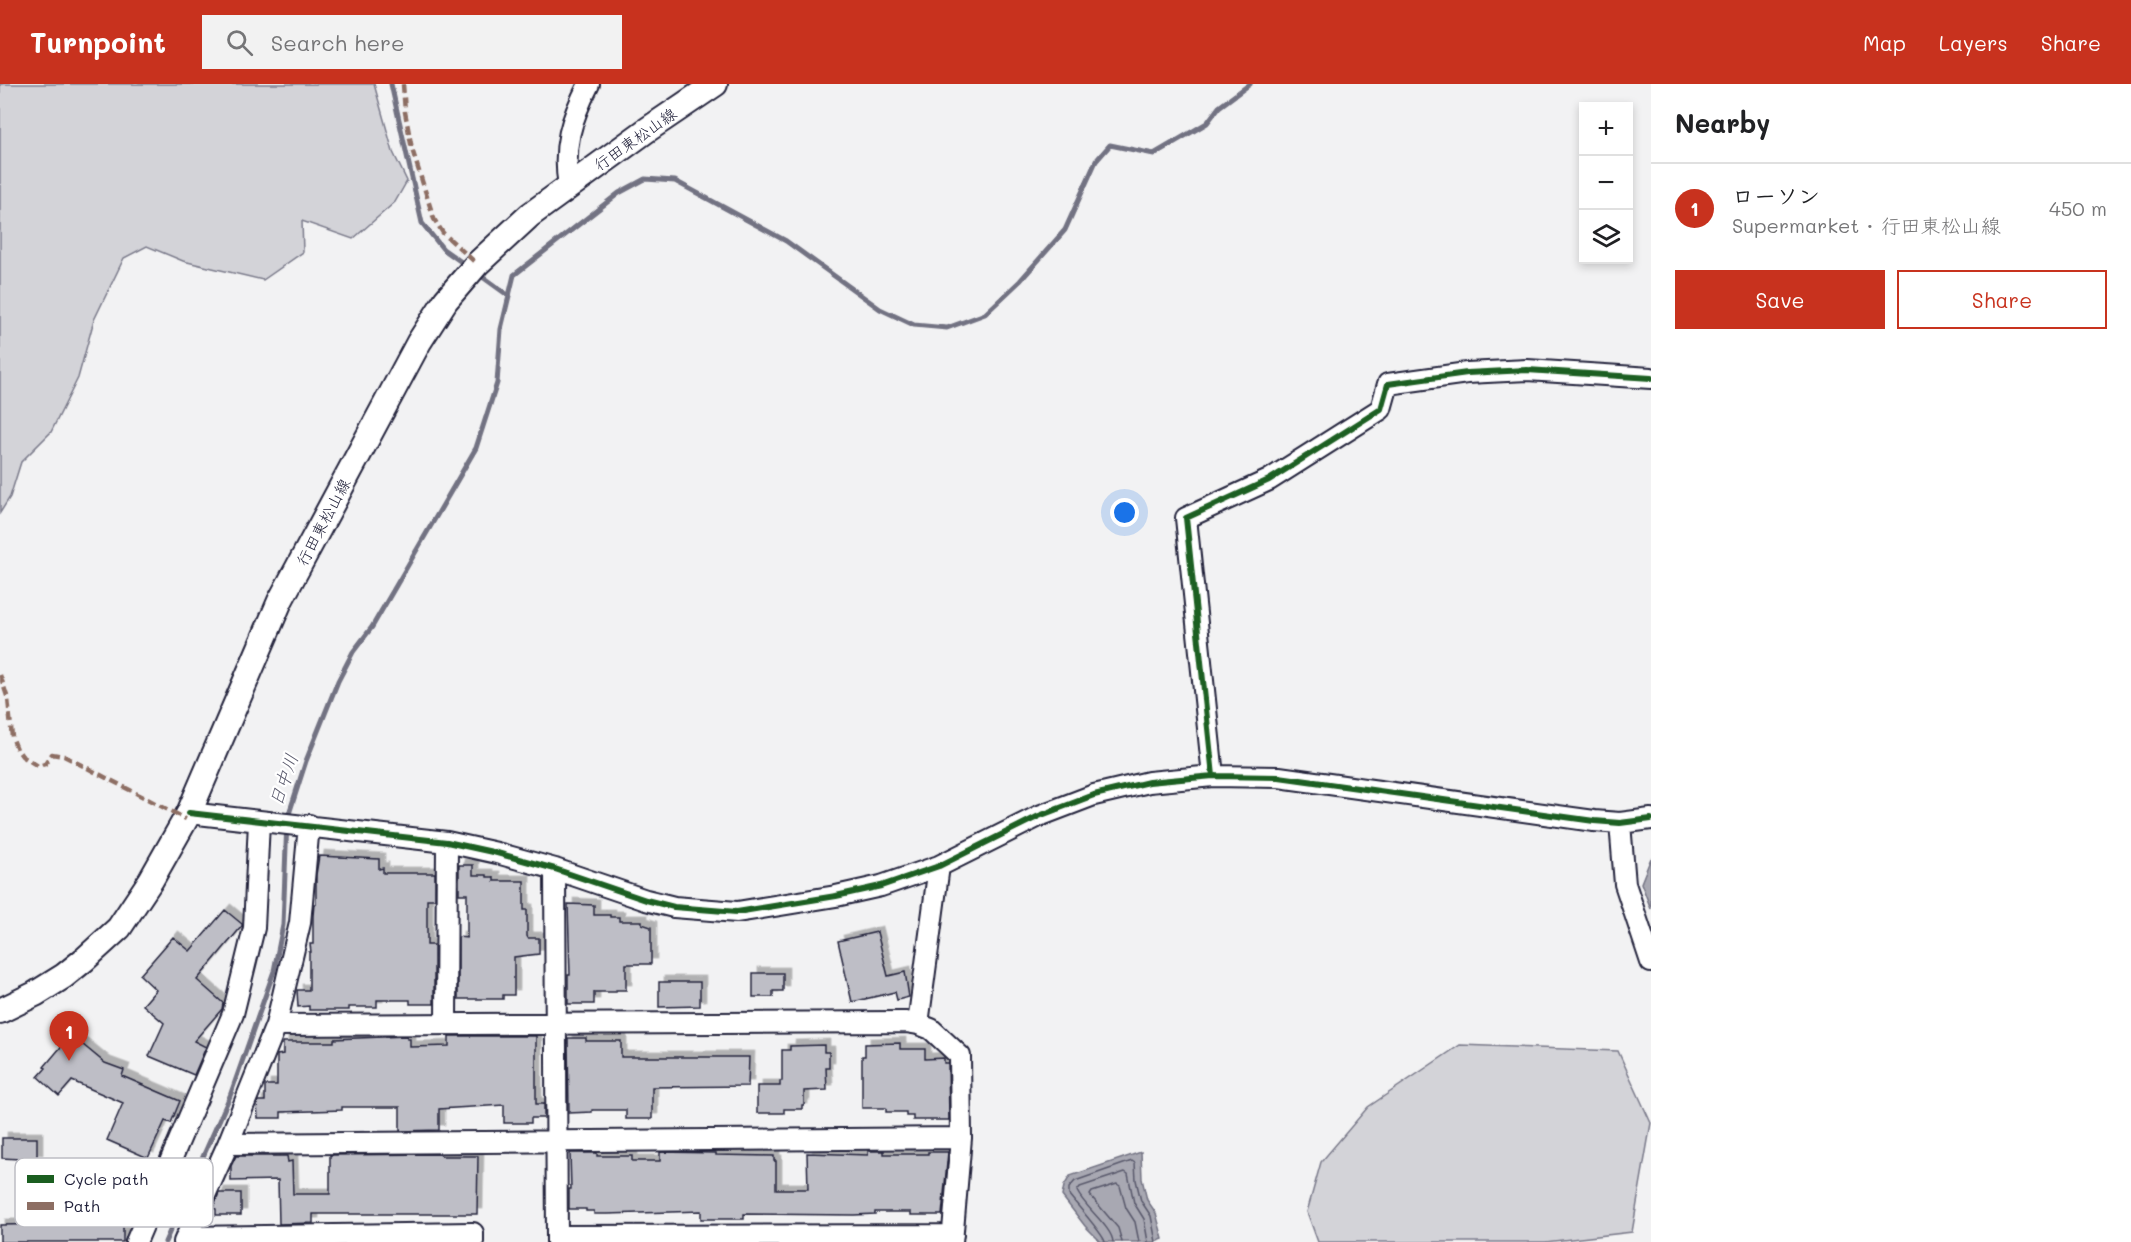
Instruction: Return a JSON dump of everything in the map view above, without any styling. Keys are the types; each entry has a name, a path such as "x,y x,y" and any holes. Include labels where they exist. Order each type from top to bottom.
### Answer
{"main road":[{"name":"行田東松山線","path":"0,1011 35,994 64,976 119,928 151,880 189,813 280,601 419,342 446,300 477,264 530,215 715,84"}],"street":[{"path":"569,186 566,156 569,130 589,84"},
{"path":"1213,776 1186,518 1269,480 1381,409 1388,384 1467,373 1527,370 1651,378"},
{"path":"189,813 447,842 555,869 646,900 674,907 737,912 772,908 882,886 939,866 1039,816 1094,795 1149,782 1213,776 1279,777 1620,823 1651,819"},
{"path":"172,1158 233,1014 254,928 259,822"},
{"path":"1620,823 1625,884 1651,962"},
{"path":"213,1177 276,1025 300,923 309,825"},
{"path":"446,1023 447,842"},
{"path":"918,1024 939,866"},
{"path":"276,1025 446,1023 556,1024 906,1022 918,1024 931,1029 960,1056 961,1138 953,1239 557,1239 557,1142 556,1024 555,869"},
{"path":"228,1144 961,1138"},
{"path":"136,1242 142,1227"},
{"path":"185,1239 473,1233 473,1242"}],"shaded area":[{"path":"0,84 374,84 393,152 407,181 395,202 353,239 302,221 303,252 263,280 183,261 147,246 124,258 94,320 78,378 51,432 21,462 10,497 0,513"},
{"path":"1460,1045 1618,1051 1651,1123 1632,1232 1545,1242 1318,1242 1307,1212 1321,1162 1368,1107"}],"water":[{"path":"1651,858 1651,909 1641,883"},
{"path":"1141,1152 1142,1179 1147,1200 1156,1213 1163,1239 1155,1242 1101,1242 1085,1226 1062,1196 1064,1186 1070,1176"}],"building":[{"path":"319,856 379,859 379,869 383,868 383,873 435,873 435,899 427,899 427,945 434,945 434,1004 410,1004 410,1000 377,1000 377,1007 349,1007 349,1010 309,1010 309,1006 298,1007 297,990 309,990 309,952 311,952 310,944 313,944 313,916"},
{"path":"459,865 473,865 473,875 494,877 494,881 524,881 527,936 528,938 539,938 539,954 514,957 514,995 503,995 503,999 458,999 458,937 467,938 467,894 459,894"},
{"path":"568,904 594,905 594,915 619,917 619,921 642,921 642,924 651,927 651,964 626,964 626,990 594,992 594,1004 568,1004 568,975 570,975"},
{"path":"225,910 242,926 197,980 223,1003 222,1009 194,1041 206,1047 194,1075 149,1056 164,1023 143,1005 156,990 140,975 173,937 190,951"},
{"path":"877,932 888,976 905,972 909,997 897,1000 895,992 852,1002 838,941"},
{"path":"753,973 783,973 783,991 773,991 773,997 753,997"},
{"path":"659,982 700,982 700,1006 659,1007"},
{"path":"71,1035 105,1063 124,1070 122,1076 180,1101 171,1123 165,1121 148,1158 107,1140 123,1103 72,1081 59,1096 38,1077"},
{"path":"407,1036 407,1039 410,1039 410,1047 449,1046 449,1036 536,1036 536,1104 544,1104 544,1118 531,1118 531,1123 504,1123 504,1105 439,1109 439,1130 400,1131 400,1107 342,1107 342,1110 281,1112 281,1118 258,1118 257,1103 265,1101 265,1085 277,1085 277,1055 283,1054 283,1042 334,1042 334,1039"},
{"path":"568,1038 586,1038 586,1041 621,1041 621,1057 749,1057 748,1086 652,1087 652,1119 626,1119 626,1110 569,1113"},
{"path":"900,1043 900,1049 925,1049 925,1059 944,1058 944,1063 948,1063 949,1120 913,1120 913,1116 906,1116 906,1112 886,1112 886,1108 862,1108 862,1056 865,1056 865,1044"},
{"path":"824,1045 824,1052 829,1052 829,1068 826,1068 827,1090 804,1091 802,1109 784,1109 784,1113 757,1113 757,1086 780,1086 780,1081 782,1081 782,1050 790,1050 790,1046"},
{"path":"2,1138 37,1138 37,1158 2,1158"},
{"path":"868,1151 884,1151 884,1154 948,1152 942,1215 911,1215 911,1212 875,1212 875,1214 854,1215 744,1214 744,1219 701,1219 701,1211 594,1214 594,1211 586,1211 586,1209 569,1209 570,1153 632,1156 632,1161 660,1161 660,1152 774,1156 776,1189 808,1189 807,1153 868,1155"},
{"path":"439,1154 442,1156 478,1156 477,1214 313,1214 313,1223 279,1224 278,1180 231,1181 231,1166 236,1156 287,1156 288,1162 292,1161 293,1194 330,1194 330,1155"},
{"path":"219,1193 241,1193 241,1215 216,1215 216,1209 213,1208"},
{"path":"0,1225 123,1227 123,1242 0,1242"}],"waterway":[{"path":"391,84 422,223 443,249 467,266"},
{"name":"日中川","path":"202,1158 230,1096 274,971 283,925 287,820 306,761 338,681 353,652 372,627 476,448 497,383 501,329 514,275 619,193 645,179 675,181 786,241 880,309 914,325 947,328 985,314 1020,281 1065,230 1096,161 1110,145 1154,154 1207,123 1219,107 1250,84"},
{"path":"477,273 509,296"},
{"path":"165,1242 172,1227"}],"marked path":[{"path":"403,84 405,112 412,149 434,219 443,233 477,264"},
{"path":"0,675 8,699 12,737 22,756 38,766 45,764 52,754 64,756 186,819"}],"cycle path":[{"path":"1213,776 1186,518 1269,480 1381,409 1388,384 1467,373 1527,370 1651,378"},
{"path":"189,813 447,842 555,869 646,900 674,907 737,912 836,896 881,886 939,866 1039,816 1094,795 1149,782 1213,776 1279,777 1594,821 1620,823 1651,819"}],"place":[{"name":"ローソン","path":"69,1061"}]}
